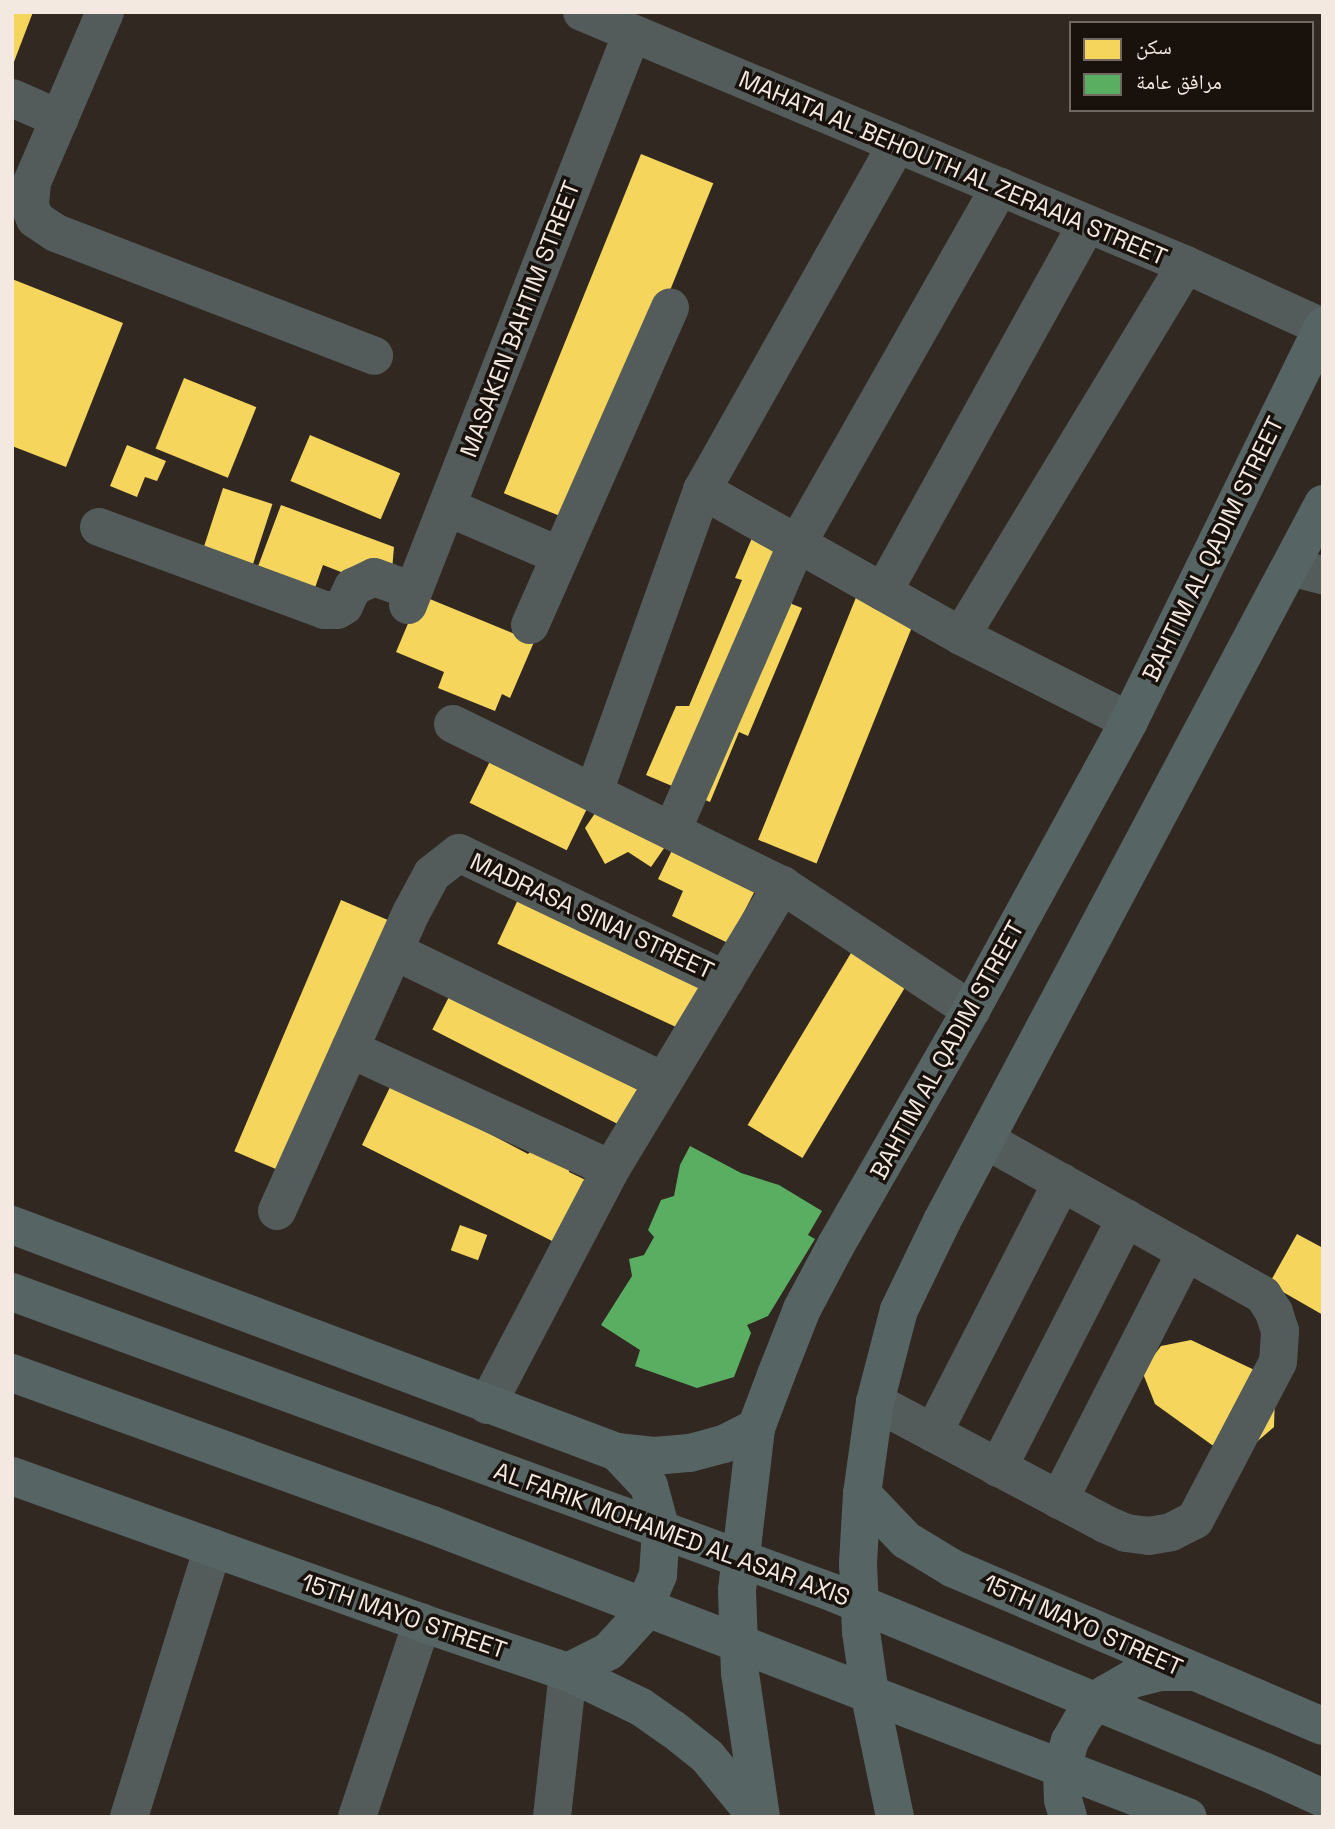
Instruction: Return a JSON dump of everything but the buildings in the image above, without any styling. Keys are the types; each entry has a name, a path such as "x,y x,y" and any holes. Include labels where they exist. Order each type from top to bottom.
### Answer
{"main road":[{"name":"BAHTIM AL QADIM STREET","path":"759,1817 740,1673 737,1590 756,1429 802,1309 971,1010 1129,721 1323,327"},
{"path":"895,1817 871,1701 861,1632 858,1563 862,1494 875,1402 899,1310 986,1140 1306,571 1323,504"},
{"path":"12,1225 617,1452 654,1456 690,1453 724,1444 756,1429"},
{"name":"AL FARIK MOHAMED AL ASAR AXIS","path":"12,1292 836,1594 1323,1798"},
{"path":"12,1373 432,1525 1188,1817"},
{"path":"568,1672 609,1651 640,1617 657,1575 661,1530 649,1486 617,1452"},
{"name":"15TH MAYO STREET","path":"12,1476 422,1623 568,1672 641,1707 674,1729 707,1756 759,1817"},
{"name":"15TH MAYO STREET","path":"862,1494 906,1539 940,1561 1191,1672 1323,1726"},
{"path":"1068,1817 1063,1800 1062,1770 1070,1741 1085,1716 1106,1695 1132,1679 1161,1672 1191,1672"}],"street":[{"path":"105,12 29,195 30,207 44,227 374,356"},
{"name":"MAHATA AL BEHOUTH AL ZERAAIA STREET","path":"582,12 1186,265 1323,327"},
{"name":"MASAKEN BAHTIM STREET","path":"99,527 324,610 337,610 344,606 353,587 374,577 411,598 632,33"},
{"path":"12,99 60,119"},
{"path":"594,792 702,491 897,144"},
{"path":"672,831 797,544 1000,187"},
{"path":"883,592 1087,224"},
{"path":"961,636 1186,265"},
{"path":"530,625 670,308"},
{"path":"702,491 961,636 1129,721"},
{"path":"447,507 560,556"},
{"path":"453,724 782,885 971,1010"},
{"name":"MADRASA SINAI STREET","path":"394,951 432,874 459,853 725,980"},
{"path":"487,1405 611,1169 782,885"},
{"path":"277,1211 394,951 663,1081"},
{"path":"350,1049 611,1169"},
{"path":"875,1402 1126,1534 1149,1536 1183,1527 1195,1520 1271,1374 1279,1355 1280,1331 1274,1312 1263,1296 986,1140"},
{"path":"933,1433 1062,1182"},
{"path":"998,1468 1126,1218"},
{"path":"1059,1500 1186,1252"},
{"path":"129,1817 213,1548"},
{"path":"357,1817 422,1623"},
{"path":"552,1817 568,1672"}]}
